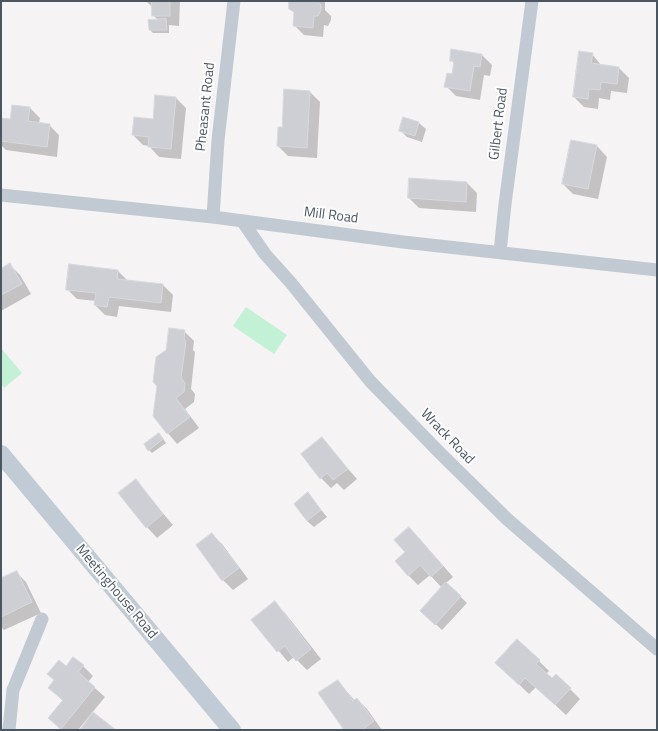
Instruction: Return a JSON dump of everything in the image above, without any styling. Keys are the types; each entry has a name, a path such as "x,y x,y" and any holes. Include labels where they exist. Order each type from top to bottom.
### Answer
{"street":[{"name":"Pheasant Road","path":"213,217 218,140 234,1"},
{"name":"Gilbert Road","path":"500,252 532,1"},
{"name":"Mill Road","path":"1,195 213,217 243,222 657,270"},
{"name":"Wrack Road","path":"243,222 265,254 291,283 370,380 438,451 507,519 657,649"},
{"name":"Meetinghouse Road","path":"1,454 232,730"},
{"path":"9,730 13,690 42,619"}],"green space":[{"path":"246,307 287,335 274,354 233,326"},
{"path":"1,348 22,373 4,388 1,384"}],"building":[{"path":"152,1 170,1 170,16 152,16"},
{"path":"289,1 317,1 321,5 321,10 318,16 314,16 313,28 293,26 294,12 289,9"},
{"path":"166,19 167,30 149,30 148,20"},
{"path":"451,49 482,54 480,67 474,66 470,91 444,87 447,73 452,74 454,61 450,61"},
{"path":"579,51 593,53 591,63 619,67 617,84 601,82 600,90 589,89 588,99 573,97"},
{"path":"284,89 310,91 307,148 277,146 278,127 282,127"},
{"path":"155,95 176,97 171,149 148,147 149,137 132,135 134,117 153,119"},
{"path":"12,105 30,107 28,121 50,124 47,147 1,141 1,118 10,119"},
{"path":"403,117 419,122 415,136 399,131"},
{"path":"571,140 597,145 588,189 562,184"},
{"path":"409,178 467,182 466,202 408,198"},
{"path":"10,263 22,284 1,295 1,269"},
{"path":"69,264 118,270 117,279 163,284 161,303 109,297 107,307 94,305 96,293 66,290"},
{"path":"169,328 185,330 184,339 186,341 181,378 185,383 184,392 176,398 190,417 167,434 153,416 157,386 153,382 156,357 166,350"},
{"path":"159,433 163,439 148,451 144,444"},
{"path":"322,437 348,469 333,480 327,473 320,479 301,454"},
{"path":"136,479 163,514 146,528 118,493"},
{"path":"308,492 321,510 307,521 294,504"},
{"path":"409,527 443,566 431,577 420,565 408,576 395,561 405,552 394,540"},
{"path":"212,533 239,568 222,581 196,545"},
{"path":"17,571 32,602 1,617 1,578"},
{"path":"446,582 461,596 435,625 420,611"},
{"path":"275,601 311,649 296,661 285,646 277,652 251,620"},
{"path":"517,639 540,660 536,664 552,678 556,674 571,688 555,705 525,678 519,685 495,663"},
{"path":"73,657 84,665 78,672 95,687 61,729 48,718 63,700 48,688 54,680 47,674 59,660 66,666"},
{"path":"338,680 353,701 357,698 374,721 362,730 344,730 318,693"},
{"path":"93,712 116,730 80,730"}]}
